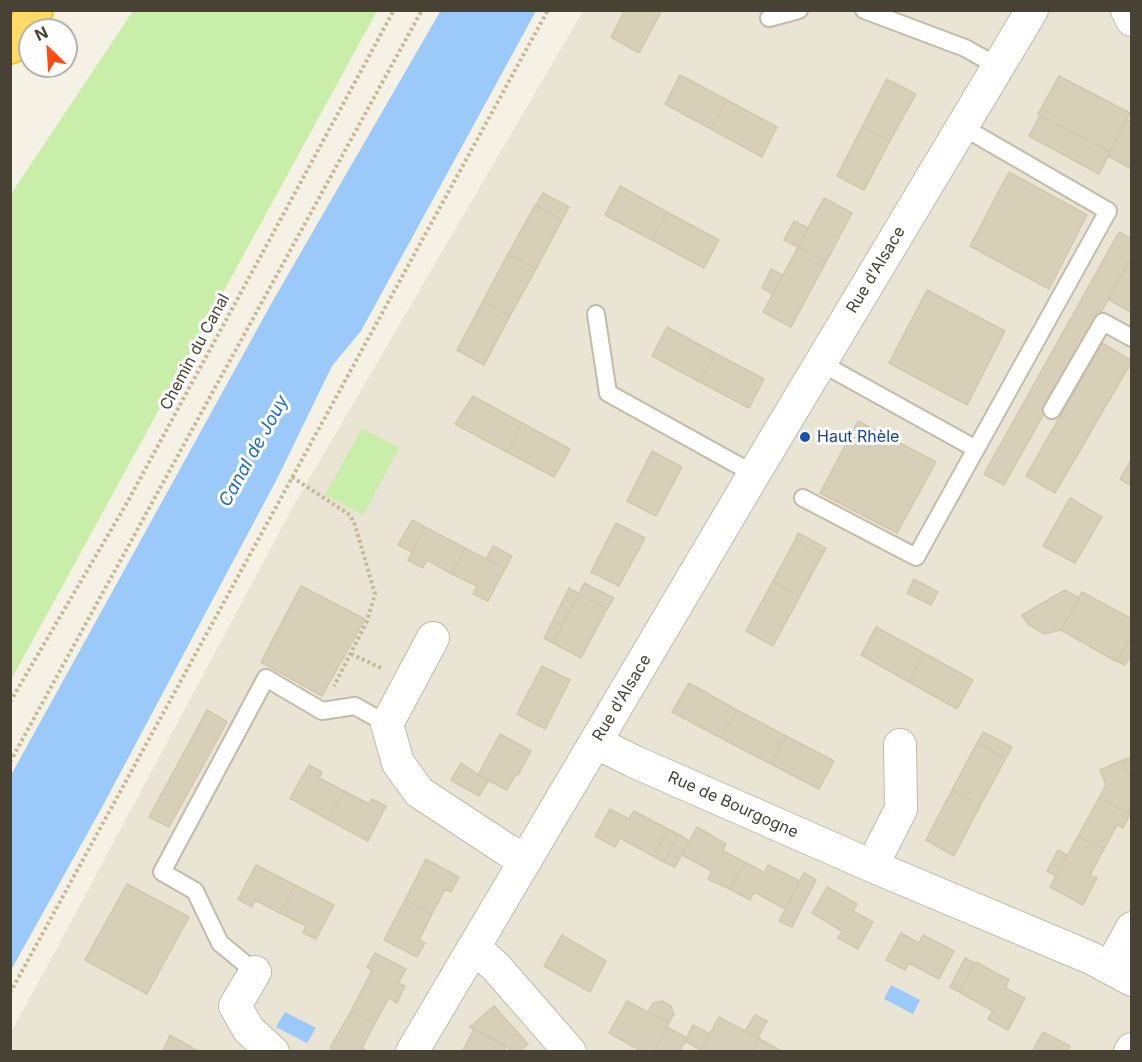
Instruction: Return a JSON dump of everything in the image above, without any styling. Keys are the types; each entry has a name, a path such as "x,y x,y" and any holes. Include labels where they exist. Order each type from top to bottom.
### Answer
{"highway":[{"path":"10,47 36,10"}],"street":[{"name":"Rue d'Alsace","path":"412,1052 1032,10"},
{"path":"1127,10 1131,20"},
{"path":"433,638 387,724 398,763 419,792 526,860"},
{"name":"Rue de Bourgogne","path":"596,742 633,761 1121,974 1131,928"},
{"path":"872,866 901,809 900,745"},
{"path":"472,950 496,967 570,1052"},
{"path":"255,972 236,1006 249,1030 273,1052"}],"lane":[{"path":"769,18 799,10"},
{"path":"864,10 965,48 999,67"},
{"path":"803,498 916,557 1108,211 963,127"},
{"path":"596,314 608,393 754,474"},
{"path":"1052,411 1103,322 1131,338"},
{"path":"821,363 976,449"},
{"path":"255,972 220,943 195,891 162,872 266,678 322,711 355,706 387,724"}],"path":[{"name":"Chemin du Canal","path":"10,702 129,501 394,10"},
{"path":"10,762 422,10"},
{"path":"10,993 548,10"},
{"path":"292,477 350,515 375,594 367,621 322,711"},
{"path":"351,654 410,682"}],"shaded area":[{"path":"583,11 1127,11 1132,20 1131,1051 11,1052 11,1032 295,503"}],"green space":[{"path":"133,11 377,11 11,680 11,194"},
{"path":"362,428 399,448 363,515 325,495"}],"water":[{"name":"Canal de Jouy","path":"441,10 536,11 361,331 332,366 277,479 101,809 11,970 11,775 275,297"},
{"path":"891,985 920,1000 913,1014 884,999"},
{"path":"285,1012 316,1028 307,1043 276,1027"}],"building":[{"path":"625,10 662,10 639,53 611,37"},
{"path":"680,75 727,100 711,129 665,104"},
{"path":"1059,76 1130,113 1110,152 1038,114"},
{"path":"887,79 916,94 890,141 862,127"},
{"path":"727,100 777,127 762,157 711,129"},
{"path":"1040,115 1110,152 1099,174 1029,136"},
{"path":"1127,119 1132,122 1132,169 1108,156"},
{"path":"862,127 890,141 864,190 837,176"},
{"path":"1009,172 1087,215 1049,289 970,246"},
{"path":"620,186 667,212 652,240 605,215"},
{"path":"543,193 569,207 562,220 536,205"},
{"path":"824,198 852,213 826,262 798,247"},
{"path":"535,205 562,220 536,269 508,254"},
{"path":"667,212 719,240 704,268 652,240"},
{"path":"794,221 808,228 798,247 784,240"},
{"path":"1119,232 1132,239 1132,257 1004,485 984,474"},
{"path":"798,247 826,262 791,327 763,312"},
{"path":"508,254 536,269 510,316 483,301"},
{"path":"1129,261 1132,262 1132,313 1108,299"},
{"path":"771,269 783,275 773,294 762,288"},
{"path":"927,290 1005,331 967,405 889,363"},
{"path":"483,301 510,316 484,365 457,350"},
{"path":"667,327 715,353 700,382 652,356"},
{"path":"1102,343 1132,361 1055,493 1026,476"},
{"path":"715,353 764,379 749,408 700,382"},
{"path":"473,396 522,423 507,452 455,424"},
{"path":"858,421 936,462 897,533 820,493"},
{"path":"522,423 570,449 554,477 507,452"},
{"path":"652,451 682,467 656,516 627,501"},
{"path":"1132,459 1132,486 1120,479"},
{"path":"1070,498 1102,517 1075,563 1043,546"},
{"path":"412,520 425,527 412,552 398,545"},
{"path":"616,523 645,538 619,586 591,572"},
{"path":"425,527 465,548 452,574 427,560 423,568 408,560"},
{"path":"798,533 826,548 824,552 795,540"},
{"path":"795,540 824,552 800,596 773,581"},
{"path":"493,546 512,556 505,569 486,559"},
{"path":"465,548 505,569 488,601 473,594 477,586 452,574"},
{"path":"914,579 938,592 931,605 907,593"},
{"path":"773,581 800,596 773,646 746,631"},
{"path":"584,583 614,598 607,609 579,594"},
{"path":"301,586 365,619 322,696 261,662"},
{"path":"569,588 579,594 562,625 553,620"},
{"path":"1065,590 1079,598 1061,630 1044,634 1028,624 1022,615"},
{"path":"1082,592 1132,619 1132,635 1117,662 1061,630"},
{"path":"579,594 607,609 581,658 553,643"},
{"path":"553,620 562,625 553,643 544,638"},
{"path":"876,627 924,653 909,682 861,655"},
{"path":"1128,641 1132,643 1132,654 1125,665 1117,661"},
{"path":"924,653 973,680 957,709 909,682"},
{"path":"542,666 570,680 545,729 517,714"},
{"path":"689,683 737,710 721,738 672,712"},
{"path":"207,710 227,722 169,827 149,817"},
{"path":"737,710 786,736 771,764 721,738"},
{"path":"983,732 1012,747 1006,758 977,743"},
{"path":"500,734 531,751 507,790 478,775"},
{"path":"786,736 834,761 819,789 771,764"},
{"path":"977,743 1006,758 980,806 952,790"},
{"path":"1132,757 1132,781 1131,781 1123,760"},
{"path":"1123,760 1132,782 1130,814 1099,798 1106,785 1100,770"},
{"path":"461,763 488,781 479,796 451,780"},
{"path":"309,765 322,772 319,778 344,791 329,820 290,798"},
{"path":"952,790 980,806 954,856 926,840"},
{"path":"344,791 369,804 372,799 386,806 368,841 329,820"},
{"path":"1099,798 1130,814 1123,828 1117,825 1104,849 1078,836"},
{"path":"610,809 629,819 634,811 668,829 653,856 620,838 615,847 595,836"},
{"path":"697,827 726,844 723,851 745,862 730,889 708,879 712,871 682,855"},
{"path":"668,829 678,834 664,862 653,856"},
{"path":"678,834 689,841 675,867 664,862"},
{"path":"1078,836 1104,849 1090,875 1097,878 1083,905 1050,887"},
{"path":"1058,850 1067,855 1056,876 1047,871"},
{"path":"426,859 459,877 451,892 445,889 432,914 405,900"},
{"path":"745,862 765,873 768,865 800,881 785,909 754,892 750,900 730,889"},
{"path":"256,865 295,885 280,913 255,900 252,907 238,899"},
{"path":"804,873 816,880 792,927 779,921"},
{"path":"127,884 189,917 147,994 85,960"},
{"path":"295,885 334,905 316,939 303,933 306,926 280,913"},
{"path":"827,887 857,904 853,911 873,922 858,949 838,938 842,931 812,913"},
{"path":"405,900 432,914 419,940 425,943 417,957 384,940"},
{"path":"901,933 919,943 923,935 954,951 939,979 909,963 905,970 886,960"},
{"path":"562,935 606,961 590,992 544,966"},
{"path":"375,953 406,969 398,983 405,986 397,1003 389,998 375,1023 351,1011 372,970 367,967"},
{"path":"965,958 975,963 959,992 950,987"},
{"path":"976,962 1009,980 1005,988 1025,998 1008,1030 988,1019 993,1011 959,992"},
{"path":"627,1001 669,1023 654,1052 643,1052 609,1033"},
{"path":"662,1001 671,1006 674,1014 669,1023 648,1012 653,1003"},
{"path":"494,1006 528,1044 519,1052 515,1052 470,1027"},
{"path":"351,1011 375,1023 362,1048 368,1052 331,1052 330,1048"},
{"path":"755,1015 767,1021 758,1038 745,1031"},
{"path":"719,1017 758,1038 751,1052 704,1052 701,1050"},
{"path":"693,1025 710,1034 701,1050 685,1041"},
{"path":"667,1027 687,1038 679,1052 654,1052"},
{"path":"474,1029 506,1046 503,1052 462,1052"},
{"path":"1043,1032 1070,1046 1067,1052 1032,1052"},
{"path":"170,1035 200,1052 162,1052"},
{"path":"758,1038 783,1052 751,1052"}],"place":[{"name":"Haut Rhèle","path":"805,437"}]}
